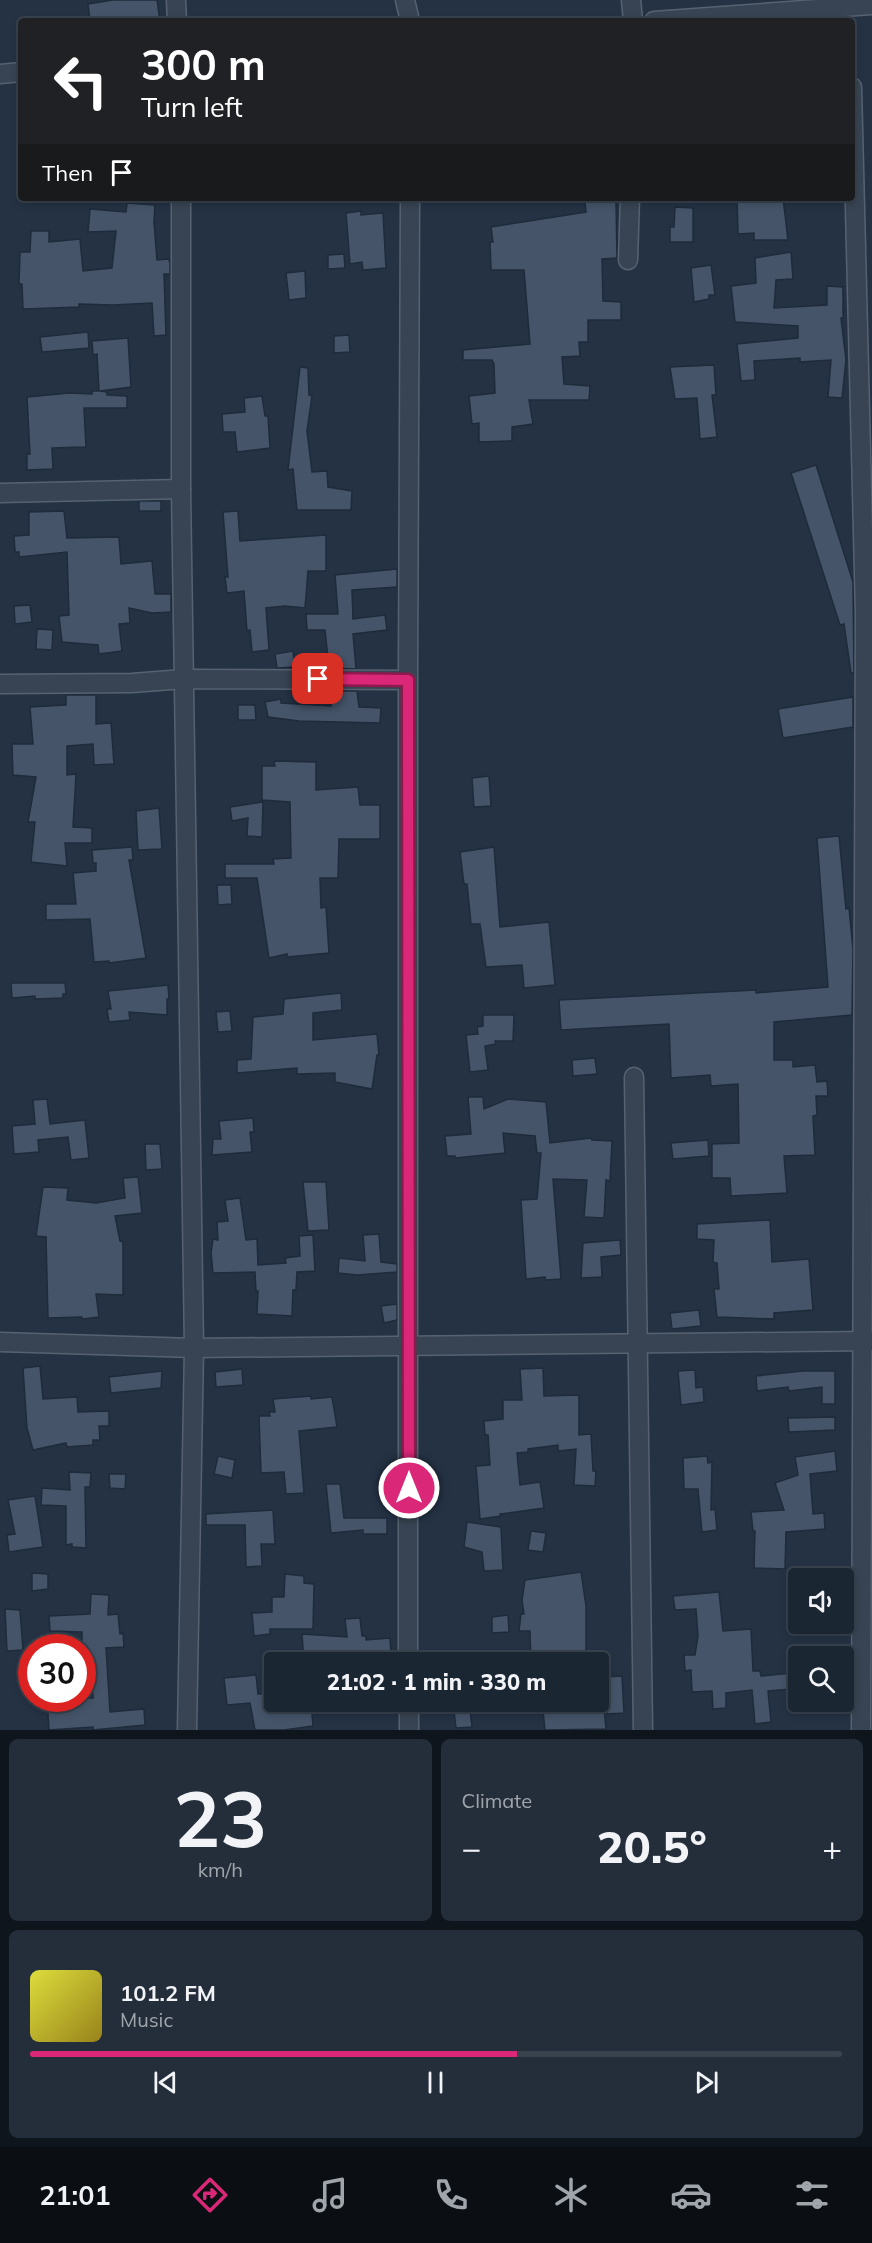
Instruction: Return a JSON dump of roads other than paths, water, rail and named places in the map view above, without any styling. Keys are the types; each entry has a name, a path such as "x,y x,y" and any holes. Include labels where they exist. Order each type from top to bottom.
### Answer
{"street":[{"path":"176,0 177,18"},
{"path":"405,0 409,18"},
{"path":"631,0 633,18"},
{"path":"703,18 850,9 872,5"},
{"path":"0,74 18,72"},
{"path":"181,201 181,489 195,1348 187,1730"},
{"path":"408,1652 410,201"},
{"path":"628,260 630,201"},
{"path":"855,201 865,614 867,1341 861,1730"},
{"path":"0,493 181,489"},
{"path":"0,684 132,683 184,679 408,680"},
{"path":"634,1077 643,1730"},
{"path":"0,1342 195,1348 867,1341"},
{"path":"409,1712 409,1730"}]}
